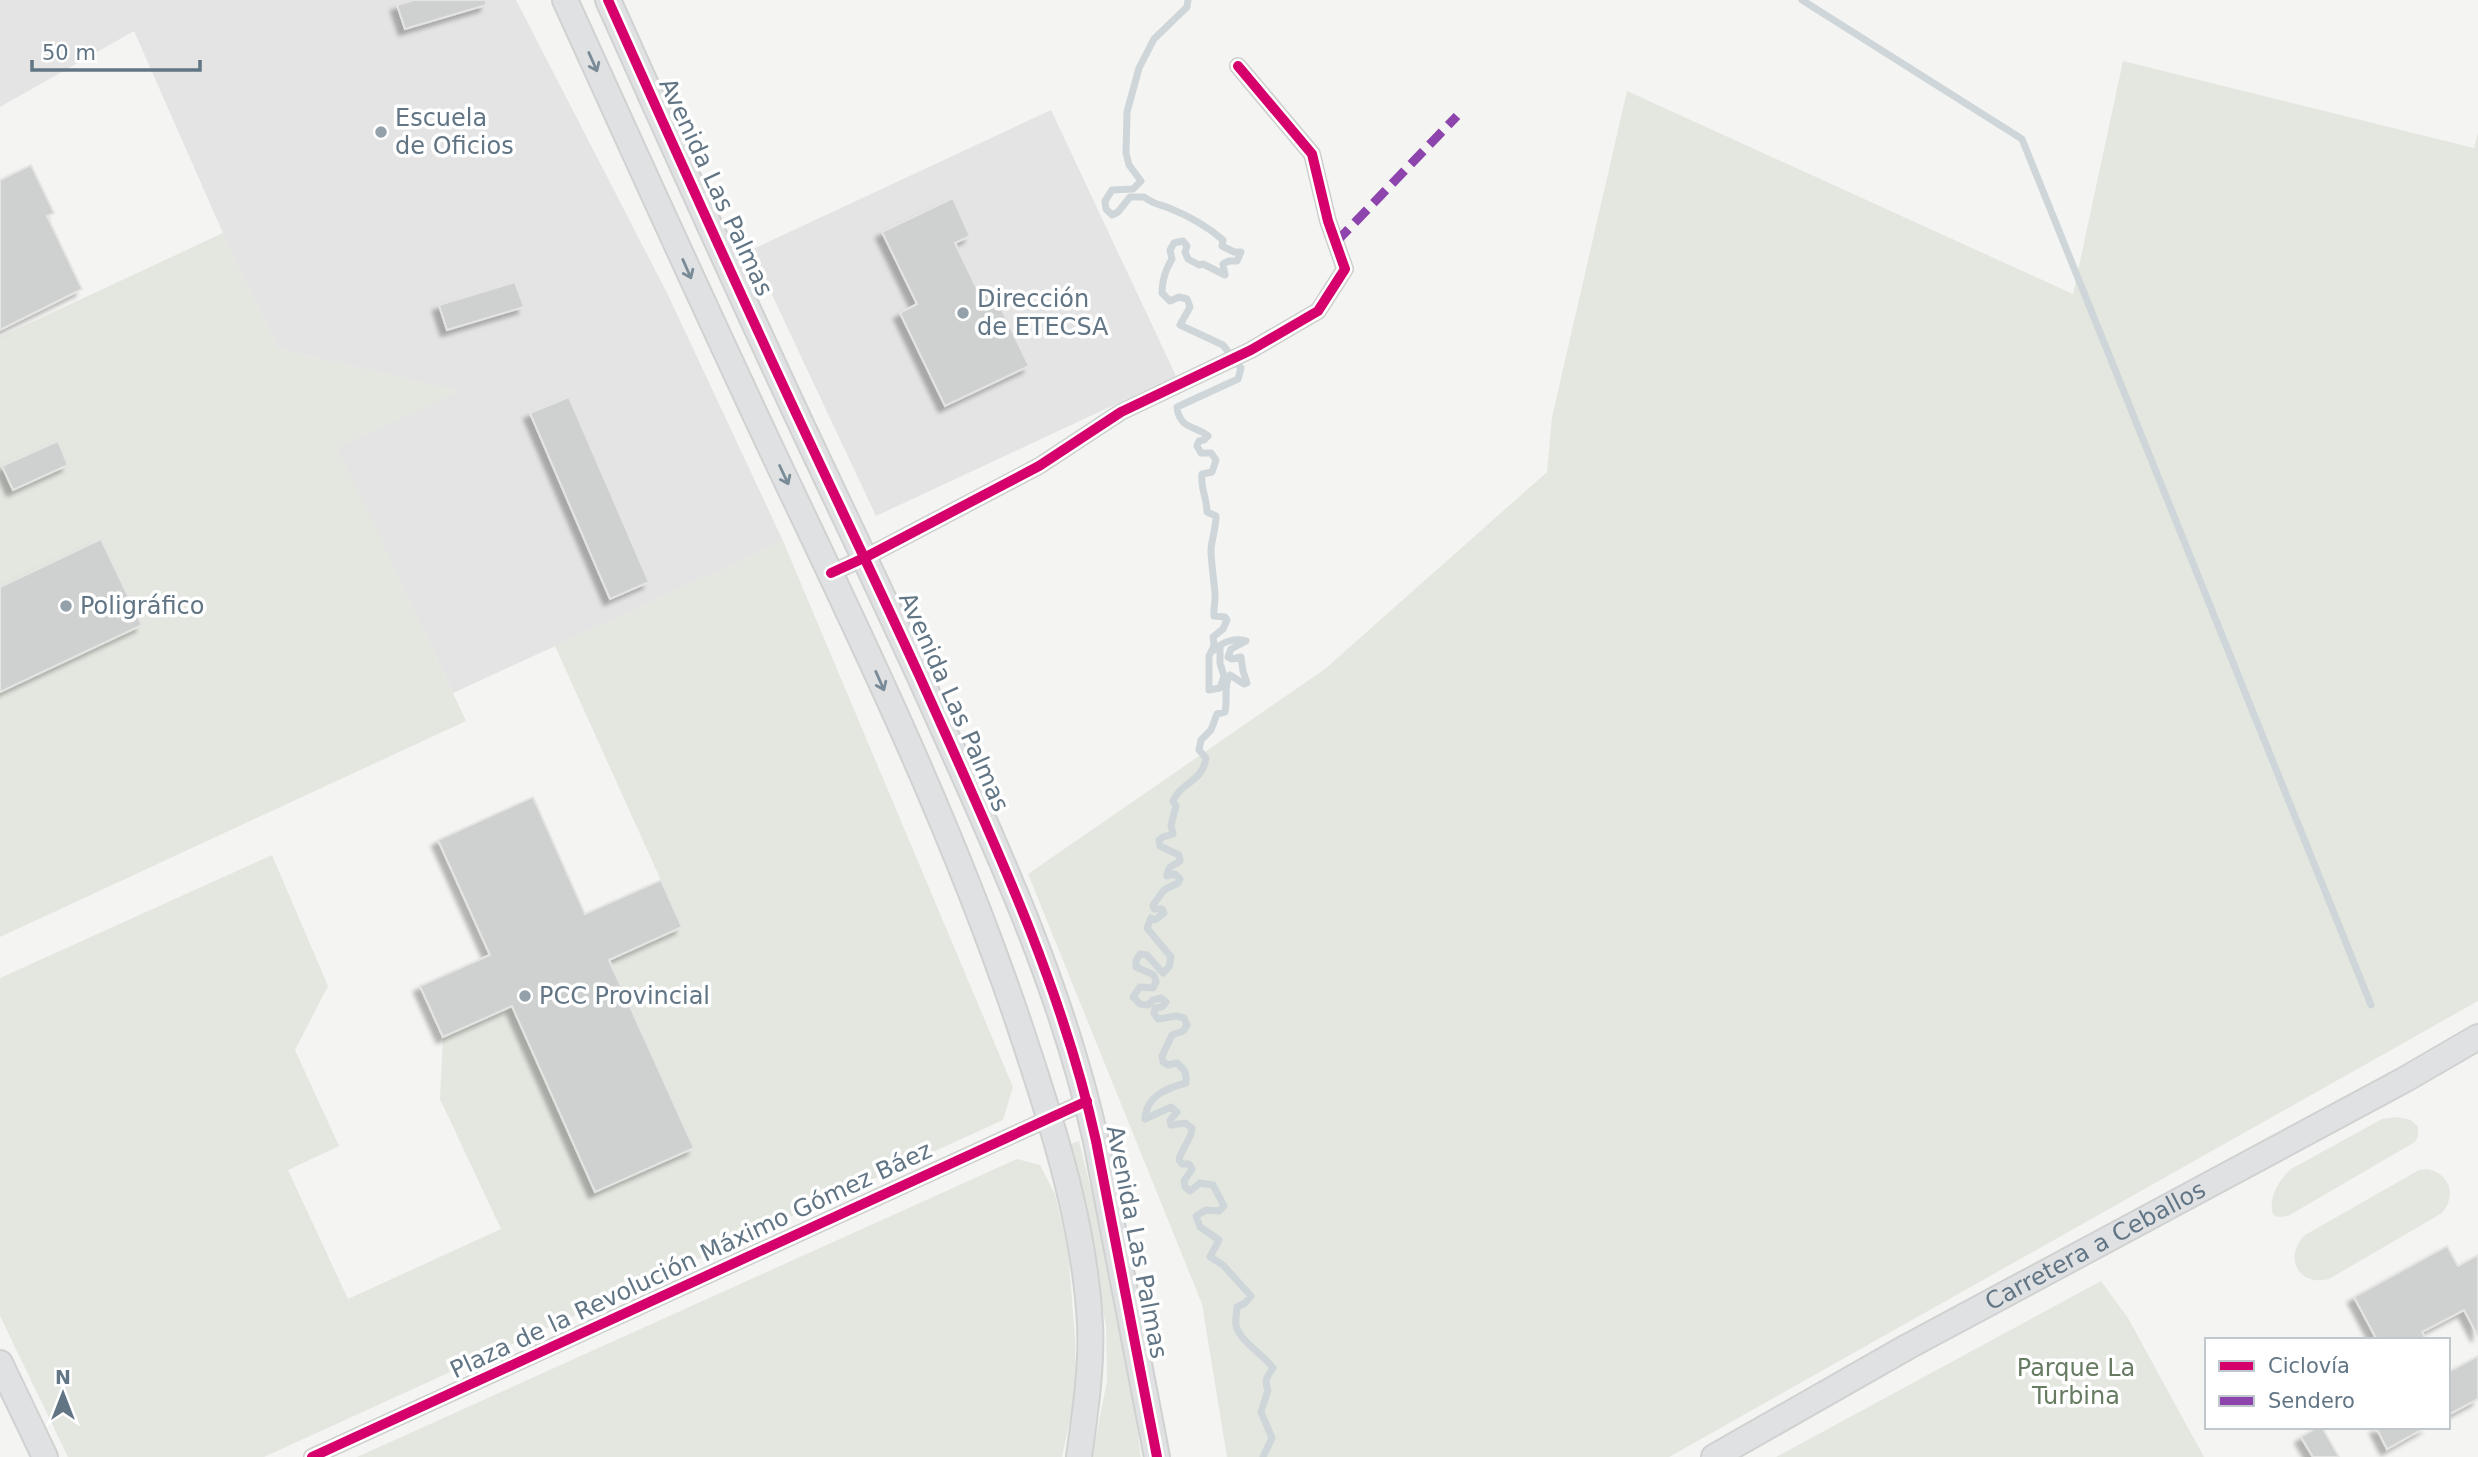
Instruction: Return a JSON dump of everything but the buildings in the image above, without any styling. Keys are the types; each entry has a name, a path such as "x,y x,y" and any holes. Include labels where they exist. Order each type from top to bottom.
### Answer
{"street":[{"path":"565,0 649,186 831,573 971,889 1005,980 1051,1119 1083,1262 1090,1323 1090,1376 1079,1457"},
{"name":"Avenida Las Palmas","path":"608,0 803,429 866,557 1008,873 1052,988 1087,1101 1157,1457"},
{"path":"831,573 1039,466 1121,412 1251,350 1318,311 1345,269 1328,221 1311,154 1238,66"},
{"path":"649,186 684,169"},
{"name":"Carretera a Ceballos","path":"1714,1457 1908,1347 2404,1080 2478,1037"},
{"name":"Plaza de la Revolución Máximo Gómez Báez","path":"312,1457 1087,1101"},
{"path":"0,1363 45,1457"}],"shaded area":[{"path":"0,0 516,0 668,295 783,541 453,693 337,448 459,391 278,349 223,233 134,31 0,107"},
{"name":"Dirección de ETECSA","path":"1051,110 1176,376 876,516 751,250"}],"green space":[{"path":"2123,61 2474,148 2478,132 2478,1001 1669,1457 1227,1457 1202,1304 1028,874 1325,669 1547,472 1552,417 1627,91 2073,294"},
{"path":"223,233 278,349 460,391 338,448 466,721 0,937 0,337"},
{"path":"783,541 1013,1087 1003,1120 264,1457 68,1457 0,1316 0,978 272,855 328,986 295,1050 339,1146 288,1170 348,1299 501,1229 440,1099 443,1037 512,1006 595,1192 693,1149 609,960 682,927 555,646"},
{"path":"2398,1117 2411,1120 2418,1127 2415,1142 2288,1216 2273,1215 2275,1190 2291,1169 2382,1119"},
{"path":"1079,1141 1122,1316 1141,1457 1092,1457 1107,1381 1106,1326 1070,1144"},
{"path":"1017,1159 1040,1165 1055,1194 1068,1249 1076,1391 1062,1457 357,1457"},
{"path":"2427,1169 2441,1175 2449,1186 2449,1199 2442,1213 2329,1279 2309,1279 2297,1268 2295,1252 2305,1235 2419,1170"},
{"name":"Parque La Turbina","path":"2101,1281 2128,1318 2204,1457 1776,1457"}],"waterway":[{"path":"1188,0 1187,7 1154,39 1139,68 1127,112 1126,153 1129,165 1141,181 1133,189 1112,190 1105,201 1106,209 1112,215 1118,212 1130,197 1144,197 1198,222 1223,240 1222,246 1234,252 1241,252 1237,261 1223,264 1225,275 1188,259 1185,252 1187,246 1183,241 1174,243 1170,250 1172,259 1164,275 1162,293 1170,301 1179,297 1187,299 1190,307 1180,325 1223,345 1241,368 1238,379 1177,407 1178,414 1185,423 1208,436 1199,441 1197,446 1201,453 1211,453 1216,460 1212,472 1202,474 1207,512 1216,516 1211,549 1214,616 1225,617 1227,620 1223,629 1213,637 1215,650 1229,641 1246,641 1231,649 1228,657 1241,657 1247,683 1244,684 1230,675 1225,712 1217,714 1211,730 1201,740 1199,750 1206,758 1204,766 1173,801 1176,806 1171,825 1173,834 1159,840 1160,846 1179,855 1180,861 1170,867 1167,876 1175,874 1180,879 1178,883 1164,890 1153,905 1154,909 1162,909 1164,913 1155,920 1151,918 1147,928 1171,957 1169,967 1163,973 1147,955 1140,954 1136,967 1154,975 1156,982 1153,988 1140,987 1133,997 1140,1004 1148,1005 1161,998 1166,1002 1162,1007 1155,1008 1154,1013 1158,1019 1176,1016 1184,1018 1187,1025 1183,1031 1172,1035 1162,1056 1163,1062 1168,1065 1177,1063 1182,1068 1186,1074 1186,1083 1153,1099 1145,1119 1171,1107 1177,1112 1170,1120 1171,1125 1185,1123 1192,1128 1179,1160 1182,1164 1189,1164 1192,1169 1184,1181 1185,1187 1190,1191 1200,1183 1213,1185 1224,1206 1219,1211 1206,1210 1196,1216 1200,1227 1219,1240 1210,1257 1223,1265 1251,1296 1237,1307 1238,1331 1273,1368 1267,1379 1268,1390 1261,1412 1272,1438 1263,1457"},
{"path":"1802,0 2022,139 2371,1005"},
{"path":"1214,646 1209,656 1209,690 1220,688 1224,676 1220,663 1220,646"}],"marked path":[{"path":"1336,242 1457,116"}],"cycle path":[{"path":"608,0 753,320 919,675 1020,904 1042,962 1081,1080 1096,1141 1157,1457"},
{"path":"831,573 1039,466 1121,412 1251,350 1318,311 1345,269 1328,221 1312,154 1238,66"},
{"path":"312,1457 1087,1101"}],"place":[{"name":"Escuela de Oficios","path":"381,132"},
{"name":"Dirección de ETECSA","path":"963,313"},
{"name":"Poligráfico","path":"66,606"},
{"name":"PCC Provincial","path":"525,996"}]}
